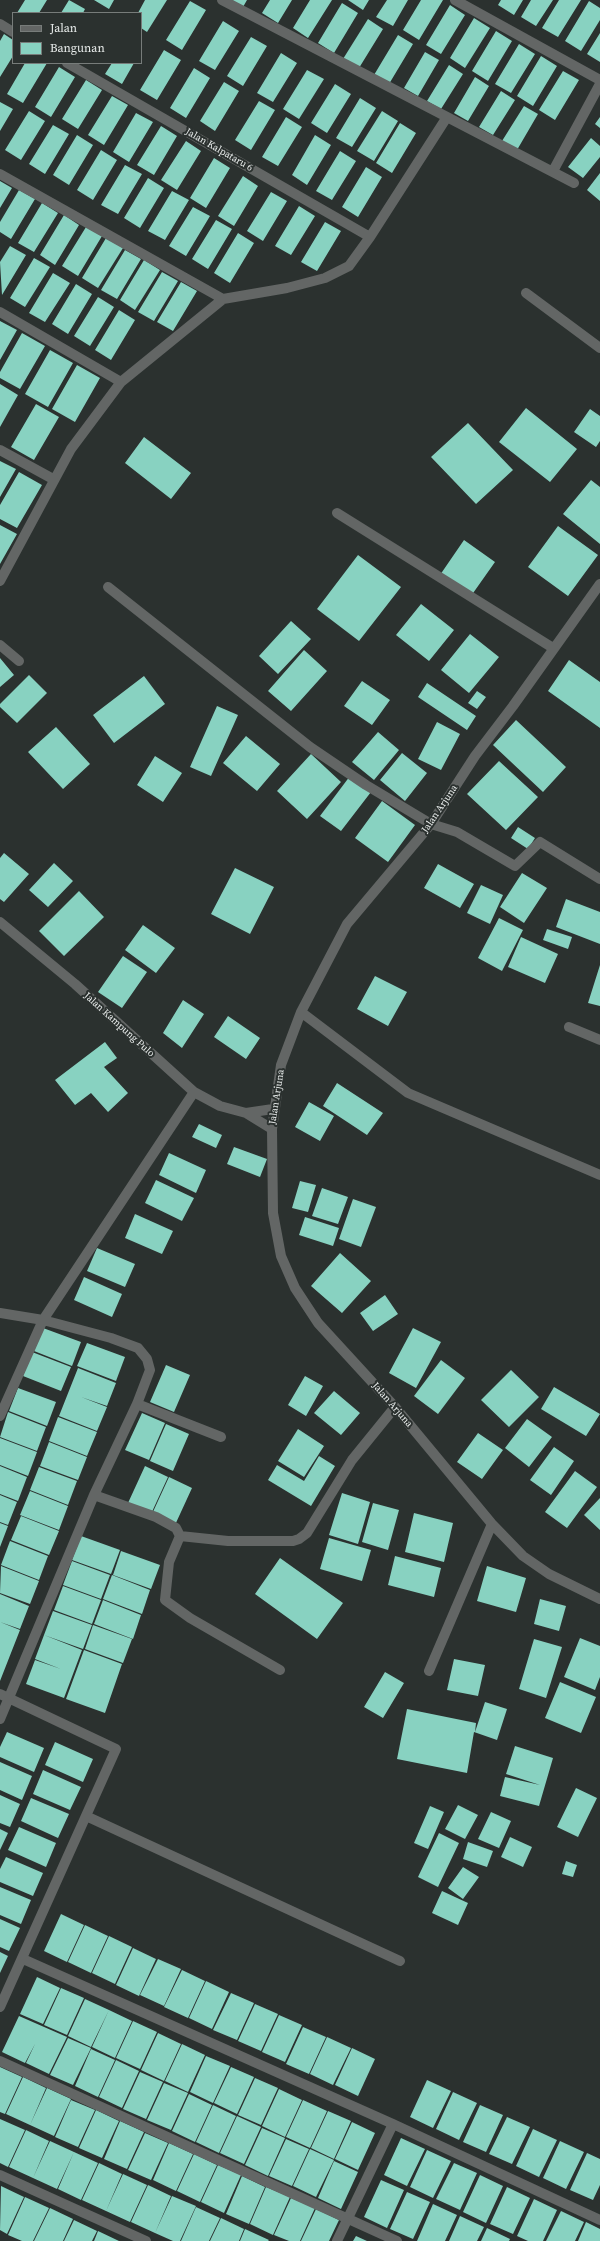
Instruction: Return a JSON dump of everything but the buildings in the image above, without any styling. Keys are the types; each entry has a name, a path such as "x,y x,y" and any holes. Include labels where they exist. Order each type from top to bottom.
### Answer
{"street":[{"path":"222,0 574,183"},
{"path":"456,0 600,80"},
{"path":"0,24 12,31"},
{"name":"Jalan Kalpataru 6","path":"69,64 370,237"},
{"path":"553,171 600,84"},
{"path":"0,580 71,448 121,382 223,299 287,288 325,278 349,266 370,237 447,117"},
{"path":"0,174 223,299"},
{"path":"526,293 600,348"},
{"path":"0,312 121,382"},
{"path":"0,450 53,480"},
{"path":"337,513 553,648"},
{"name":"Jalan Arjuna","path":"600,584 513,706 475,756 431,824 347,924 301,1012 282,1065 273,1109 272,1129 273,1213 281,1256 295,1288 318,1323 395,1407 492,1524 523,1556 549,1574 600,1599"},
{"path":"108,587 310,746 366,785 431,824 457,832 515,866 540,842 600,879"},
{"path":"0,644 19,661"},
{"name":"Jalan Kampung Pulo","path":"0,922 75,984 194,1092 220,1106 246,1113 272,1129"},
{"path":"301,1012 408,1093 600,1176"},
{"path":"569,1027 600,1040"},
{"path":"0,1416 43,1320 194,1092"},
{"name":"Jalan Kampung Pulo","path":"246,1113 273,1109"},
{"path":"0,1313 43,1320 111,1338 138,1348 147,1359 150,1370 137,1404 94,1495 5,1696 0,1719"},
{"path":"137,1404 221,1437"},
{"path":"180,1536 228,1541 293,1541 299,1539 307,1533 352,1460 395,1407"},
{"path":"94,1495 156,1517 176,1528 180,1536 169,1562 165,1600 280,1670"},
{"path":"429,1671 492,1524"},
{"path":"0,2008 116,1749 5,1696"},
{"path":"86,1816 400,1961"},
{"path":"23,1959 393,2124 600,2220"},
{"path":"0,2061 397,2241"},
{"path":"337,2241 393,2124"},
{"path":"0,2175 146,2241"}]}
